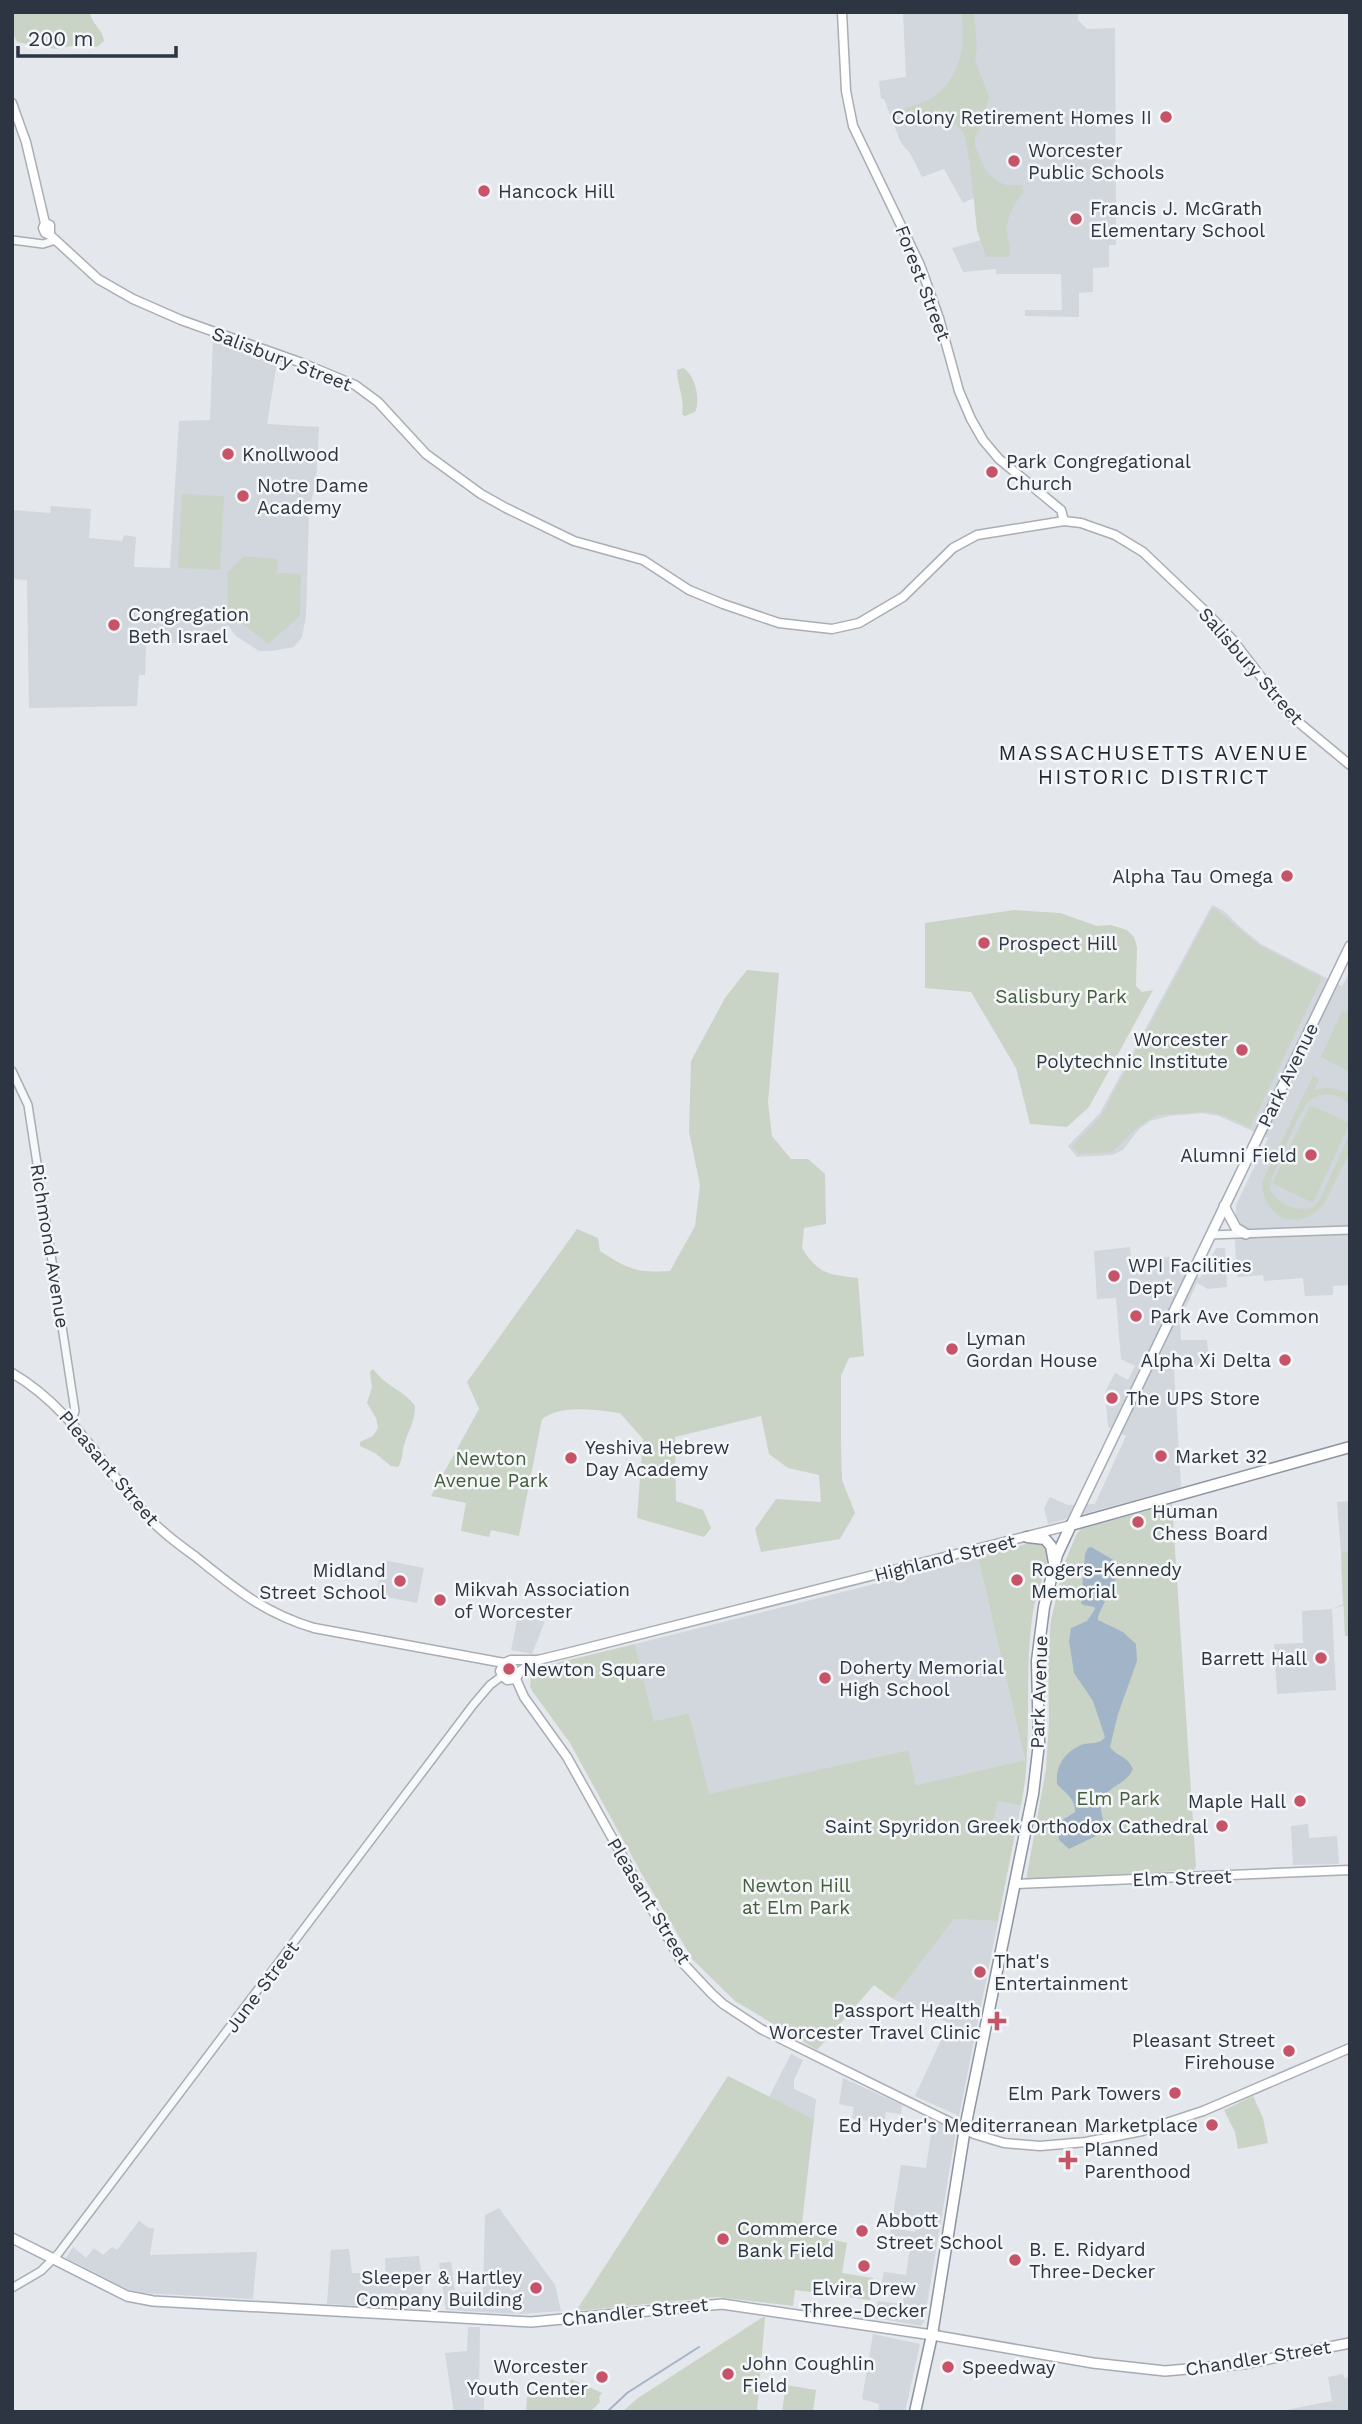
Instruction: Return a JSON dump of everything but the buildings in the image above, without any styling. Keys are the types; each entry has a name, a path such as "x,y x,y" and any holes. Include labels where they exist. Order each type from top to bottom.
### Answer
{"highway":[{"name":"Highland Street","path":"1071,1525 1350,1447"},
{"name":"Park Avenue","path":"915,2412 932,2335 965,2128 1034,1786 1039,1726 1039,1644 1045,1597 1054,1565 1071,1525"},
{"path":"1027,1537 1041,1537 1047,1541 1054,1565"}],"main road":[{"name":"Forest Street","path":"842,12 846,91 853,127 925,278 959,391 968,412 980,436 994,454 1060,510 1064,522"},
{"name":"Salisbury Street","path":"12,103 26,142 45,223 43,228 98,279 133,299 181,320 355,385 378,401 426,454 481,494 525,518 574,541 643,560 689,590 736,610 779,623 832,629 859,623 903,597 949,551 969,538 1010,528 1064,522 1081,523 1128,541 1151,559 1227,633 1291,716 1350,765"},
{"name":"Park Avenue","path":"1071,1525 1350,946"},
{"path":"1224,1206 1236,1228 1246,1234"},
{"name":"Pleasant Street","path":"12,1374 42,1393 71,1423 158,1526 257,1605 314,1628 478,1659 491,1659 502,1670"},
{"name":"Highland Street","path":"514,1661 538,1660 1071,1525"},
{"name":"Highland Street","path":"518,1675 538,1660"},
{"path":"514,1661 517,1663 518,1675 510,1681 502,1670 514,1661"},
{"name":"Pleasant Street","path":"518,1675 524,1697 566,1757 681,1961 711,1993 761,2029 965,2128 992,2140 1027,2146 1124,2135 1185,2117 1350,2048"},
{"name":"Elm Street","path":"1014,1884 1350,1870"},
{"name":"Chandler Street","path":"12,2238 127,2296 153,2301 520,2322 722,2304 932,2335 1095,2364 1165,2371 1243,2364 1350,2343"}],"street":[{"path":"12,240 26,240 35,236 53,237"},
{"name":"Richmond Avenue","path":"12,1071 28,1105 75,1411 71,1423"},
{"path":"1210,1236 1350,1230"},
{"name":"June Street","path":"12,2288 41,2271 53,2260 502,1670"}],"shaded area":[{"name":"Worcester Public Schools","path":"903,12 1078,12 1078,20 1087,29 1115,28 1116,245 1109,245 1109,267 1093,268 1093,292 1079,293 1079,317 1025,316 1025,310 1062,310 1061,274 996,274 996,269 963,272 952,248 985,239 974,198 963,203 944,169 922,177 910,153 901,143 884,99 881,99 879,81 906,77"},
{"path":"213,338 277,362 267,424 319,427 316,482 309,510 306,616 302,637 294,647 259,651 236,636 228,625 218,630 218,642 146,643 145,675 139,675 137,706 29,708 27,580 12,579 12,510 50,513 51,506 91,509 89,538 122,541 124,535 136,537 134,567 170,568 179,421 210,420"},
{"name":"Worcester Polytechnic Institute","path":"1212,905 1224,911 1261,944 1342,986 1350,971 1350,1285 1333,1286 1333,1295 1305,1296 1303,1278 1264,1281 1263,1275 1237,1277 1236,1205 1268,1138 1219,1116 1201,1113 1150,1121 1139,1129 1123,1150 1112,1155 1077,1157 1068,1146 1100,1113"},
{"path":"1130,1247 1132,1271 1142,1270 1141,1259 1179,1256 1180,1274 1200,1278 1216,1248 1225,1248 1227,1287 1208,1289 1197,1283 1180,1320 1181,1340 1207,1340 1209,1364 1174,1368 1181,1487 1048,1524 1044,1508 1050,1497 1068,1505 1095,1504 1126,1436 1108,1427 1105,1392 1115,1373 1128,1380 1135,1366 1121,1359 1116,1298 1097,1299 1094,1251"},
{"path":"1350,1501 1350,1552 1341,1552 1337,1502"},
{"name":"Doherty Memorial High School","path":"978,1558 1025,1760 916,1785 907,1750 708,1795 689,1713 654,1721 635,1644"},
{"name":"Midland Street School","path":"383,1560 424,1568 417,1603 376,1595"},
{"path":"1341,1564 1350,1604 1332,1609 1343,1604"},
{"path":"1332,1609 1336,1690 1277,1694 1274,1644 1303,1643 1302,1611"},
{"path":"518,1616 545,1621 532,1654 511,1650"},
{"path":"998,1801 1021,1806 1016,1829 993,1825"},
{"path":"1308,1824 1309,1838 1337,1836 1339,1864 1293,1865 1291,1826"},
{"path":"954,1919 998,1921 959,2116 915,2096 949,2023 893,1999"},
{"path":"791,2054 803,2060 794,2080 794,2089 816,2099 814,2119 769,2097"},
{"path":"843,2078 902,2105 901,2114 886,2112 884,2124 852,2118 854,2107 839,2104"},
{"path":"933,2120 956,2131 924,2322 921,2326 875,2318 878,2301 903,2304 904,2292 880,2288 884,2272 906,2275 910,2247 888,2244 891,2228 915,2232 917,2218 893,2214 901,2165 926,2168"},
{"path":"499,2208 555,2285 561,2311 521,2314 446,2310 439,2263 451,2262 455,2292 483,2293 485,2215"},
{"path":"139,2221 149,2228 154,2228 150,2255 257,2252 253,2299 142,2293 129,2290 66,2258 73,2247 86,2258 94,2248 103,2255 112,2247 117,2250"},
{"path":"349,2249 352,2273 373,2273 374,2286 386,2286 385,2258 419,2256 423,2286 422,2309 327,2304 331,2250"},
{"path":"468,2327 480,2327 479,2391 484,2391 484,2412 454,2412 445,2353 467,2351"},
{"path":"873,2334 920,2344 905,2412 878,2412 879,2404 862,2399"},
{"path":"1343,2374 1344,2378 1350,2377 1350,2412 1275,2412 1332,2401 1328,2377"}],"green space":[{"path":"12,12 90,12 104,41 97,47 70,46 56,49 17,42 12,31"},
{"path":"961,12 974,12 977,49 975,60 989,97 983,121 975,137 975,146 986,171 1006,185 1022,185 1024,192 1012,208 1008,223 1009,257 986,257 977,230 964,133 952,121 940,116 908,116 901,111 932,98 949,81 962,49"},
{"path":"683,368 694,381 697,401 695,412 685,416 682,414 677,370"},
{"path":"182,494 224,496 220,570 178,568"},
{"path":"244,556 278,559 277,573 301,574 300,616 268,644 228,612 227,573"},
{"name":"Salisbury Park","path":"1213,907 1259,945 1322,978 1250,1128 1226,1116 1207,1112 1157,1115 1138,1127 1112,1152 1079,1154 1072,1146 1101,1116"},
{"name":"Salisbury Park","path":"1014,910 1060,913 1097,926 1111,925 1127,930 1134,937 1137,947 1136,986 1142,992 1153,990 1089,1107 1067,1127 1030,1124 1016,1068 971,992 925,988 925,923"},
{"name":"Newton Avenue Park","path":"747,970 779,973 768,1102 772,1136 791,1159 808,1159 825,1174 826,1224 804,1228 802,1248 813,1263 825,1272 858,1278 864,1356 849,1358 841,1376 842,1480 855,1513 840,1539 761,1552 755,1529 776,1499 821,1502 819,1475 788,1468 769,1454 761,1416 675,1437 676,1501 703,1510 711,1528 704,1537 637,1518 643,1439 620,1413 570,1410 550,1414 542,1419 519,1536 491,1530 489,1537 461,1531 466,1503 431,1496 479,1409 467,1382 577,1229 598,1238 600,1251 633,1269 670,1271 695,1226 700,1185 689,1132 691,1061 725,998"},
{"path":"1342,1011 1350,1014 1350,1072 1321,1057"},
{"path":"1313,1076 1319,1079 1314,1090 1341,1090 1350,1095 1350,1106 1340,1097 1328,1094 1316,1097 1306,1105 1272,1177 1270,1189 1288,1206 1312,1208 1319,1201 1350,1133 1350,1152 1324,1204 1314,1213 1294,1220 1275,1213 1269,1206 1262,1182"},
{"name":"Alumni Field","path":"1310,1105 1350,1123 1313,1203 1272,1183"},
{"path":"373,1369 415,1406 413,1422 398,1467 391,1466 375,1453 360,1446 360,1442 373,1436 378,1428 376,1418 367,1403 372,1387 370,1372"},
{"name":"Elm Park","path":"1172,1504 1196,1867 1194,1870 1026,1880 1046,1769 1051,1620 1065,1562 1081,1529"},
{"name":"Newton Hill at Elm Park","path":"1035,1542 1044,1544 1048,1554 1034,1605 1030,1636 1025,1782 1021,1806 998,1801 993,1824 1016,1829 998,1921 954,1919 893,1999 874,1985 817,2050 735,2001 693,1960 640,1871 570,1743 530,1687 531,1676 540,1667 635,1644 654,1721 689,1713 709,1794 908,1750 916,1785 1025,1760 978,1558"},
{"path":"1341,1552 1350,1552 1350,1636 1345,1636"},
{"path":"728,2076 814,2119 801,2232 847,2243 842,2273 873,2278 870,2300 795,2290 793,2306 717,2297 576,2311"},
{"path":"1253,2096 1263,2118 1268,2143 1238,2149 1235,2132 1224,2110"},
{"path":"763,2317 757,2412 622,2412 638,2398"},
{"path":"571,2379 602,2393 600,2402 590,2412 526,2412 527,2397 567,2397"},
{"path":"786,2385 816,2390 813,2412 782,2412"}],"water":[{"path":"1091,1547 1117,1562 1121,1568 1098,1620 1123,1632 1136,1644 1137,1661 1118,1714 1110,1747 1128,1761 1133,1769 1102,1800 1102,1833 1069,1849 1059,1840 1058,1828 1060,1822 1075,1812 1075,1807 1057,1784 1059,1766 1074,1749 1100,1742 1105,1737 1093,1701 1074,1673 1069,1641 1071,1628 1087,1621 1095,1609 1081,1603 1085,1554"}],"waterway":[{"path":"607,2412 627,2393 699,2347"}],"place":[{"name":"Colony Retirement Homes II","path":"1166,117"},
{"name":"Worcester Public Schools","path":"1014,161"},
{"name":"Hancock Hill","path":"484,191"},
{"name":"Francis J. McGrath Elementary School","path":"1076,219"},
{"name":"Knollwood","path":"228,454"},
{"name":"Park Congregational Church","path":"992,472"},
{"name":"Notre Dame Academy","path":"243,496"},
{"name":"Congregation Beth Israel","path":"114,625"},
{"name":"Alpha Tau Omega","path":"1287,876"},
{"name":"Prospect Hill","path":"984,943"},
{"name":"Worcester Polytechnic Institute","path":"1242,1050"},
{"name":"Alumni Field","path":"1311,1155"},
{"name":"WPI Facilities Dept","path":"1114,1276"},
{"name":"Park Ave Common","path":"1136,1316"},
{"name":"Lyman Gordan House","path":"952,1349"},
{"name":"Alpha Xi Delta","path":"1285,1360"},
{"name":"The UPS Store","path":"1112,1398"},
{"name":"Market 32","path":"1161,1456"},
{"name":"Yeshiva Hebrew Day Academy","path":"571,1458"},
{"name":"Human Chess Board","path":"1138,1522"},
{"name":"Rogers-Kennedy Memorial","path":"1017,1580"},
{"name":"Midland Street School","path":"400,1581"},
{"name":"Mikvah Association of Worcester","path":"440,1600"},
{"name":"Barrett Hall","path":"1321,1658"},
{"name":"Newton Square","path":"509,1669"},
{"name":"Doherty Memorial High School","path":"825,1678"},
{"name":"Maple Hall","path":"1300,1801"},
{"name":"Saint Spyridon Greek Orthodox Cathedral","path":"1222,1826"},
{"name":"That's Entertainment","path":"980,1972"},
{"name":"Passport Health Worcester Travel Clinic","path":"997,2021"},
{"name":"Pleasant Street Firehouse","path":"1289,2051"},
{"name":"Elm Park Towers","path":"1175,2093"},
{"name":"Ed Hyder's Mediterranean Marketplace","path":"1212,2125"},
{"name":"Planned Parenthood","path":"1068,2160"},
{"name":"Abbott Street School","path":"862,2231"},
{"name":"Commerce Bank Field","path":"723,2239"},
{"name":"B. E. Ridyard Three-Decker","path":"1015,2260"},
{"name":"Elvira Drew Three-Decker","path":"864,2266"},
{"name":"Sleeper & Hartley Company Building","path":"536,2288"},
{"name":"Speedway","path":"948,2367"},
{"name":"John Coughlin Field","path":"728,2374"},
{"name":"Worcester Youth Center","path":"602,2377"}],"district":[{"name":"MASSACHUSETTS AVENUE HISTORIC DISTRICT","path":"1154,764"}]}
